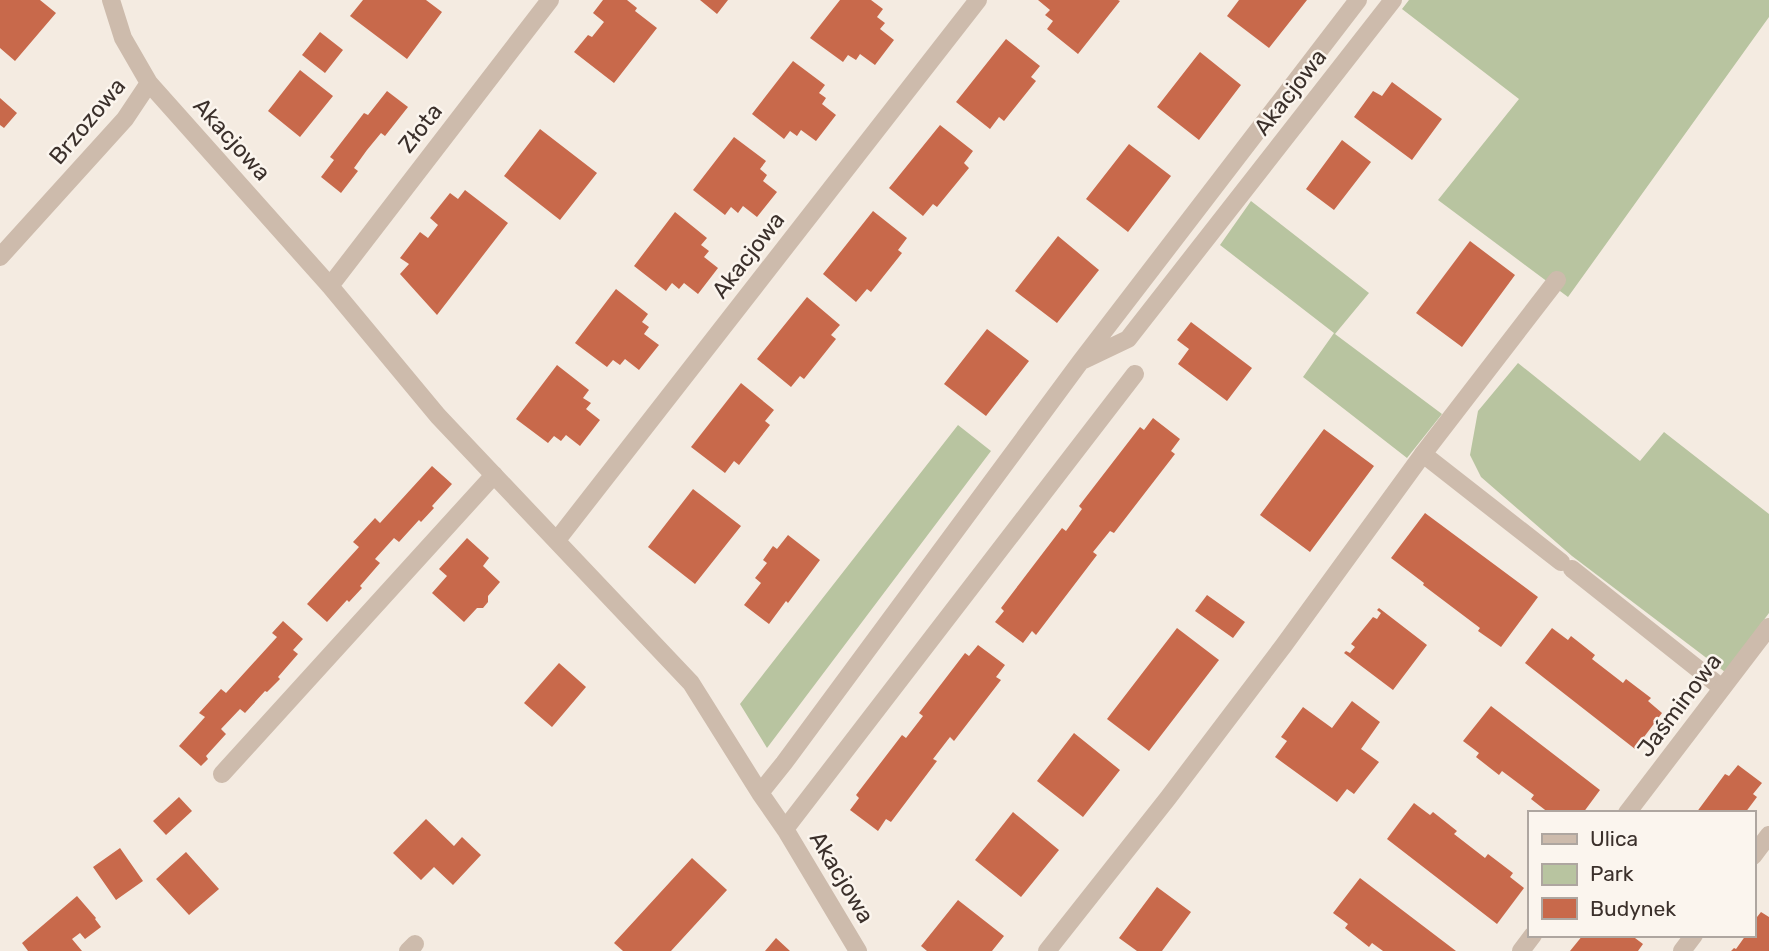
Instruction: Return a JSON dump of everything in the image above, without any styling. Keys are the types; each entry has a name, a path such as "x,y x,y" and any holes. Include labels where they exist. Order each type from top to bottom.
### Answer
{"street":[{"name":"Brzozowa","path":"0,257 125,119 149,83 122,38 111,0"},
{"name":"Złota","path":"330,286 550,0"},
{"name":"Akacjowa","path":"557,540 978,0"},
{"name":"Akacjowa","path":"760,793 1081,361 1358,0"},
{"name":"Akacjowa","path":"1081,361 1128,339 1393,0"},
{"name":"Akacjowa","path":"149,83 330,286 438,416 691,683 785,829 858,951"},
{"path":"1047,951 1251,689 1423,454 1557,280"},
{"name":"Akacjowa","path":"785,829 1135,374"},
{"path":"1423,454 1723,688"},
{"path":"222,774 494,475"},
{"name":"Jaśminowa","path":"1629,811 1769,627"},
{"path":"1755,853 1769,835"}],"green space":[{"path":"1409,0 1769,0 1769,17 1568,297 1438,200 1519,99 1402,9"},
{"path":"1251,201 1369,293 1335,334 1442,414 1407,458 1303,377 1334,333 1220,245"},
{"path":"1518,363 1640,461 1664,432 1769,514 1769,613 1725,672 1572,556 1481,477 1470,455 1478,411"},
{"path":"958,425 991,451 767,748 740,704"}],"building":[{"path":"0,0 40,0 56,13 15,61 0,48"},
{"path":"363,0 426,0 442,12 407,59 350,16"},
{"path":"603,0 627,0 637,8 635,11 657,28 614,83 574,52 588,35 592,37 604,22 593,13"},
{"path":"700,0 728,0 717,14"},
{"path":"840,0 871,0 883,9 877,17 885,23 880,29 894,40 875,65 860,54 856,60 848,55 843,62 810,38"},
{"path":"1038,0 1120,1 1078,54 1047,29 1053,21 1045,15 1050,10"},
{"path":"1239,0 1307,0 1269,48 1227,16"},
{"path":"320,32 343,50 325,73 302,55"},
{"path":"1006,39 1040,66 1031,77 1036,81 1004,121 999,117 990,129 956,102"},
{"path":"1200,52 1241,85 1199,140 1157,107"},
{"path":"793,61 825,85 819,93 826,98 822,104 836,115 816,141 801,130 797,136 790,131 784,139 752,114"},
{"path":"300,70 333,96 300,137 268,111"},
{"path":"1392,82 1442,119 1412,160 1354,117 1373,91 1382,96"},
{"path":"387,91 408,107 385,136 381,133 367,150 354,168 358,171 341,193 321,177 334,160 330,157 364,113 368,115"},
{"path":"0,98 17,113 4,128 0,125"},
{"path":"940,125 973,151 964,163 969,168 937,207 933,204 923,216 889,188"},
{"path":"540,129 597,173 560,220 504,176"},
{"path":"734,137 766,161 760,169 767,175 763,181 777,192 757,217 743,206 738,213 731,207 725,215 693,190"},
{"path":"1342,140 1371,162 1334,210 1306,189"},
{"path":"1129,144 1171,176 1128,232 1086,199"},
{"path":"465,190 508,223 437,315 400,274 409,264 400,258 420,232 428,238 438,225 430,218 450,193 458,199"},
{"path":"873,211 907,238 898,250 902,253 871,292 867,289 856,302 823,274"},
{"path":"675,212 707,238 701,245 709,251 704,257 718,268 698,294 684,283 679,289 672,283 666,291 634,266"},
{"path":"1058,236 1099,270 1057,323 1015,291"},
{"path":"1470,241 1515,275 1462,347 1416,313"},
{"path":"616,289 648,314 642,322 649,327 644,334 659,345 639,370 625,359 620,365 613,360 607,367 575,343"},
{"path":"807,297 840,325 831,335 836,339 804,379 800,376 791,387 757,359"},
{"path":"1191,322 1252,368 1227,401 1178,364 1189,349 1177,340"},
{"path":"987,329 1029,361 986,416 944,384"},
{"path":"557,365 589,390 583,398 591,403 586,409 600,420 580,446 566,435 561,441 554,436 548,443 516,419"},
{"path":"741,383 774,410 765,421 770,425 739,465 734,461 725,473 691,447"},
{"path":"1153,418 1180,439 1171,451 1175,454 1114,533 1110,531 1093,552 1097,555 1036,635 1032,631 1023,643 995,622 1004,611 1001,608 1062,528 1066,531 1082,509 1079,506 1140,427 1144,430"},
{"path":"1324,429 1374,466 1310,552 1260,515"},
{"path":"432,466 452,484 421,522 419,520 399,542 394,538 375,559 380,563 360,586 362,588 327,622 307,604 359,547 353,542 375,518 380,523"},
{"path":"693,489 741,526 695,584 648,547"},
{"path":"1425,513 1538,597 1501,647 1391,558"},
{"path":"788,535 820,560 769,624 744,605 761,583 755,578 767,563 763,560 773,546 777,549"},
{"path":"467,538 489,558 483,566 500,582 488,596 488,602 483,608 477,608 464,622 432,593 447,576 439,569"},
{"path":"1207,595 1245,622 1233,638 1195,611"},
{"path":"1379,608 1427,645 1393,690 1344,653 1350,653 1355,647 1351,644 1373,617 1377,619 1381,613 1377,610"},
{"path":"283,621 303,639 293,650 298,654 267,692 265,691 245,713 240,709 221,729 226,734 206,756 208,759 201,766 179,746 205,717 199,713 221,689 226,693 277,637 272,633"},
{"path":"1177,628 1219,660 1149,751 1107,719"},
{"path":"1552,628 1568,640 1571,636 1595,655 1592,659 1623,683 1626,679 1651,698 1648,701 1662,713 1635,749 1525,663"},
{"path":"978,645 1005,665 996,677 1001,680 954,741 950,737 933,759 937,761 891,822 886,819 878,831 850,810 859,798 856,795 902,735 906,738 923,716 919,713 965,653 969,656"},
{"path":"559,663 586,687 552,727 524,703"},
{"path":"1352,701 1380,722 1361,749 1379,762 1354,794 1347,789 1337,802 1275,757 1287,741 1281,737 1303,707 1332,728"},
{"path":"1491,706 1600,790 1584,811 1546,811 1531,799 1534,795 1502,771 1499,775 1476,757 1479,753 1463,741"},
{"path":"1074,733 1120,770 1083,817 1037,781"},
{"path":"1738,765 1762,783 1753,794 1757,797 1746,811 1697,811 1725,774 1729,776"},
{"path":"179,797 192,811 166,835 153,821"},
{"path":"1414,803 1430,815 1433,812 1457,831 1454,834 1485,858 1488,854 1513,873 1510,877 1524,888 1497,924 1387,839"},
{"path":"1013,812 1059,850 1021,897 975,860"},
{"path":"426,819 454,846 462,837 481,855 453,885 434,867 421,880 393,853"},
{"path":"120,848 143,881 116,900 93,867"},
{"path":"186,852 219,889 189,915 156,879"},
{"path":"692,858 727,890 671,951 623,951 614,943"},
{"path":"1360,878 1456,951 1383,951 1372,943 1369,947 1345,928 1348,924 1333,913"},
{"path":"1157,887 1191,912 1162,951 1137,951 1119,938"},
{"path":"77,896 101,927 85,939 80,933 72,939 82,951 28,951 22,943"},
{"path":"958,900 1004,936 992,951 927,951 921,946"},
{"path":"1761,912 1769,917 1769,951 1731,951 1736,949 1745,937 1755,937 1755,920"},
{"path":"1581,937 1634,937 1643,944 1638,951 1570,951"},
{"path":"776,938 790,951 765,951"}]}
